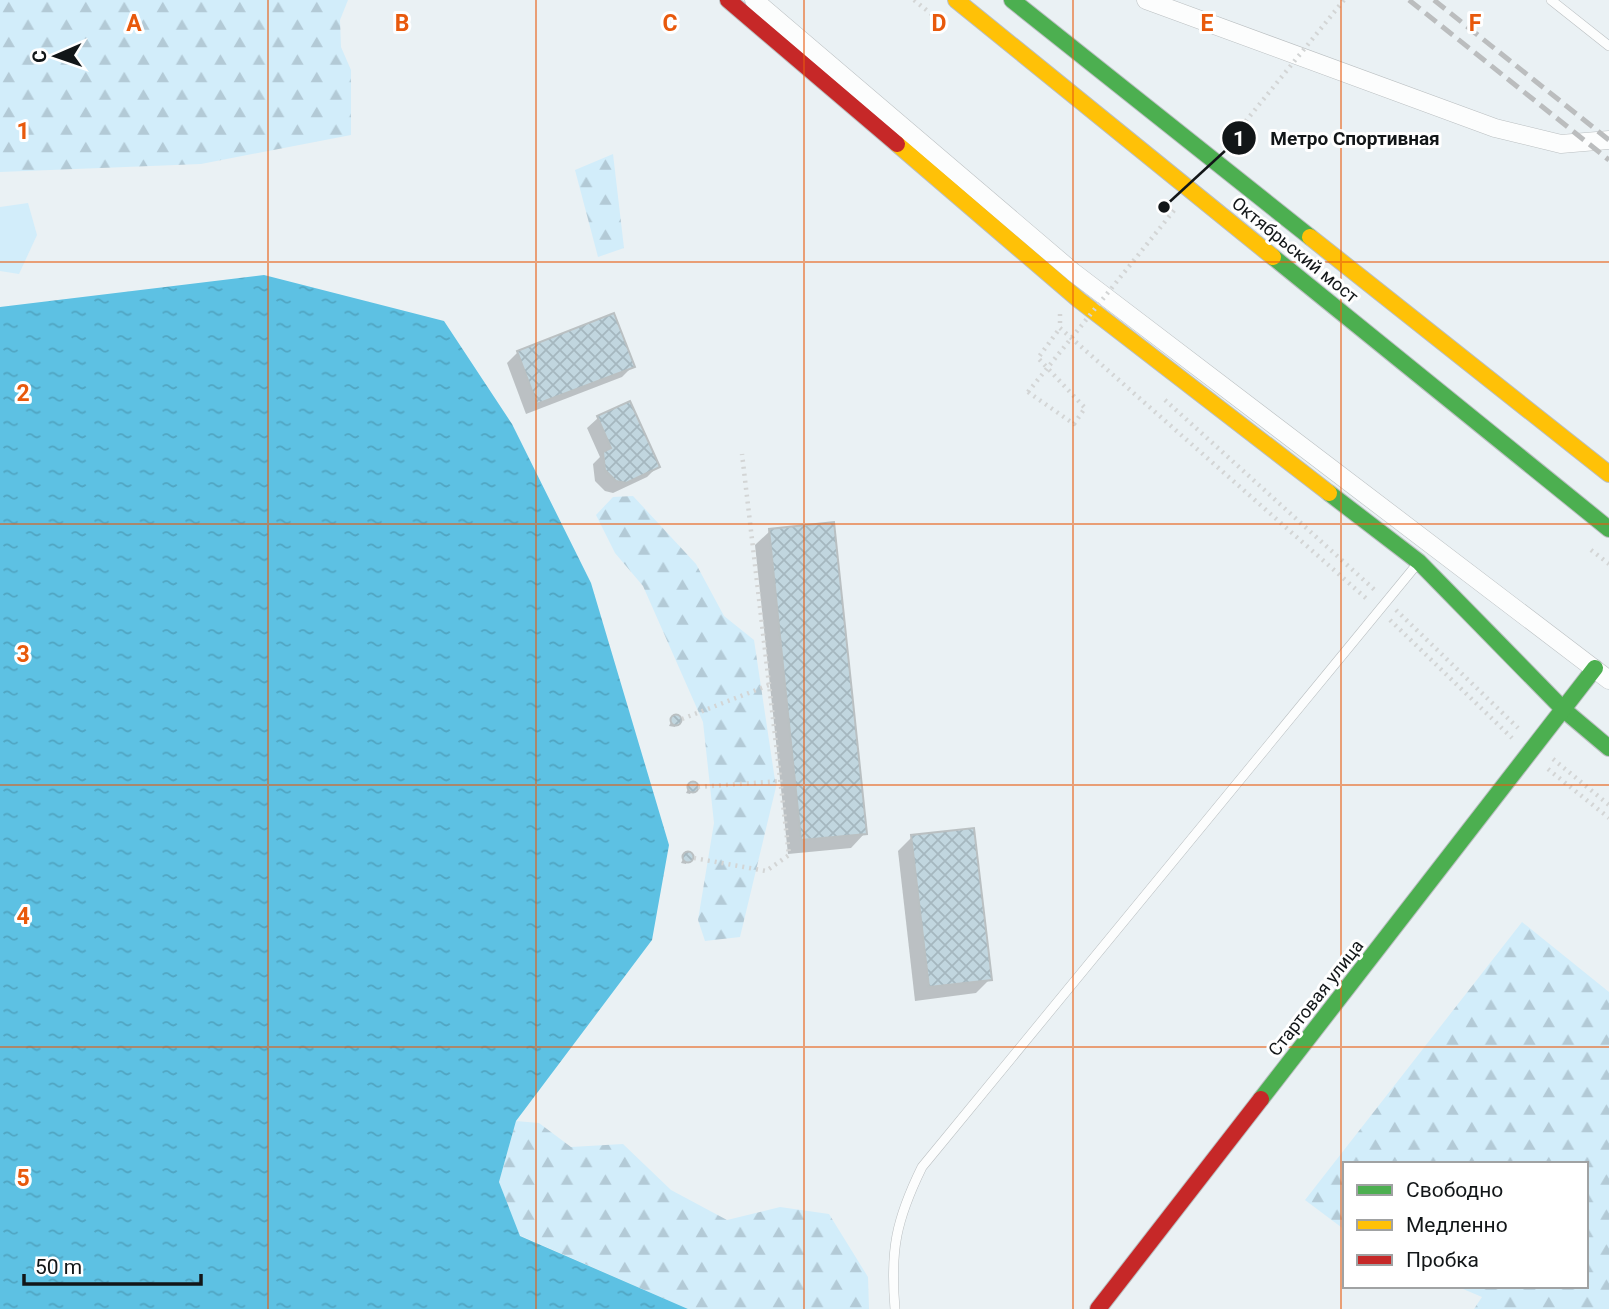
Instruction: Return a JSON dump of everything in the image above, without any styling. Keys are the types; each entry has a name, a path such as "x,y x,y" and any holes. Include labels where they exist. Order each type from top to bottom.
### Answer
{"street":[{"path":"728,0 1079,300 1419,562 1564,710 1609,748"},
{"path":"754,0 1073,272 1609,680"},
{"name":"Октябрьский мост","path":"956,0 1609,529"},
{"name":"Октябрьский мост","path":"1012,0 1609,474"},
{"path":"1146,0 1495,128 1561,144 1609,140"},
{"name":"Стартовая улица","path":"1098,1309 1595,668"}],"lane":[{"path":"1551,0 1609,46"},
{"path":"895,1309 891,1269 901,1211 922,1167 1419,562"}],"path":[{"path":"1228,143 1344,0"},
{"path":"1079,300 1038,358 1085,408 1074,424 1028,392 1176,208"},
{"path":"1060,306 1060,328 1378,609 1609,818"},
{"path":"1070,315 1091,333"},
{"path":"1162,398 1386,600 1532,749 1609,805"},
{"path":"694,858 766,871 789,855 742,454"},
{"path":"682,719 769,685"},
{"path":"698,787 780,781"}],"green space":[{"path":"0,0 348,0 340,20 341,47 351,70 351,135 201,164 0,172"},
{"path":"613,154 624,248 598,257 575,170"},
{"path":"28,203 37,235 19,274 0,271 0,207"},
{"path":"633,496 696,564 724,616 754,640 776,787 740,937 705,941 698,920 714,823 703,722 643,586 615,553 596,515 613,497"},
{"path":"1522,922 1609,992 1609,1309 1474,1309 1482,1297 1461,1288 1588,1288 1588,1162 1343,1162 1343,1228 1305,1200"},
{"path":"516,1121 539,1123 571,1147 623,1144 671,1190 727,1220 780,1207 829,1214 868,1277 869,1309 688,1309 519,1235 499,1182"}],"water":[{"path":"264,275 444,321 512,424 591,583 669,845 652,940 516,1121 499,1182 520,1236 688,1309 0,1309 0,307"}],"building":[{"path":"614,313 635,367 537,404 517,351"},
{"path":"630,401 660,467 626,483 616,481 605,470 603,452 611,448 597,416"},
{"path":"834,522 867,834 801,840 769,529"},
{"path":"676,714 682,720 676,726 670,720"},
{"path":"693,781 699,787 693,793 687,787"},
{"path":"974,828 992,980 929,987 911,835"},
{"path":"688,851 694,857 688,863 682,857"}],"railway":[{"path":"1409,0 1609,160"},
{"path":"1434,0 1609,140"}],"traffic: fast":[{"path":"1012,0 1310,237"},
{"path":"1273,257 1609,529"},
{"path":"1329,493 1419,562 1564,710 1609,748"},
{"path":"1261,1099 1595,668"}],"traffic: slow":[{"path":"956,0 1273,257"},
{"path":"897,144 1079,300 1329,493"},
{"path":"1310,237 1609,474"}],"traffic: jam":[{"path":"728,0 897,144"},
{"path":"1098,1309 1261,1099"}],"place":[{"name":"Метро Спортивная","path":"1164,207"}]}
